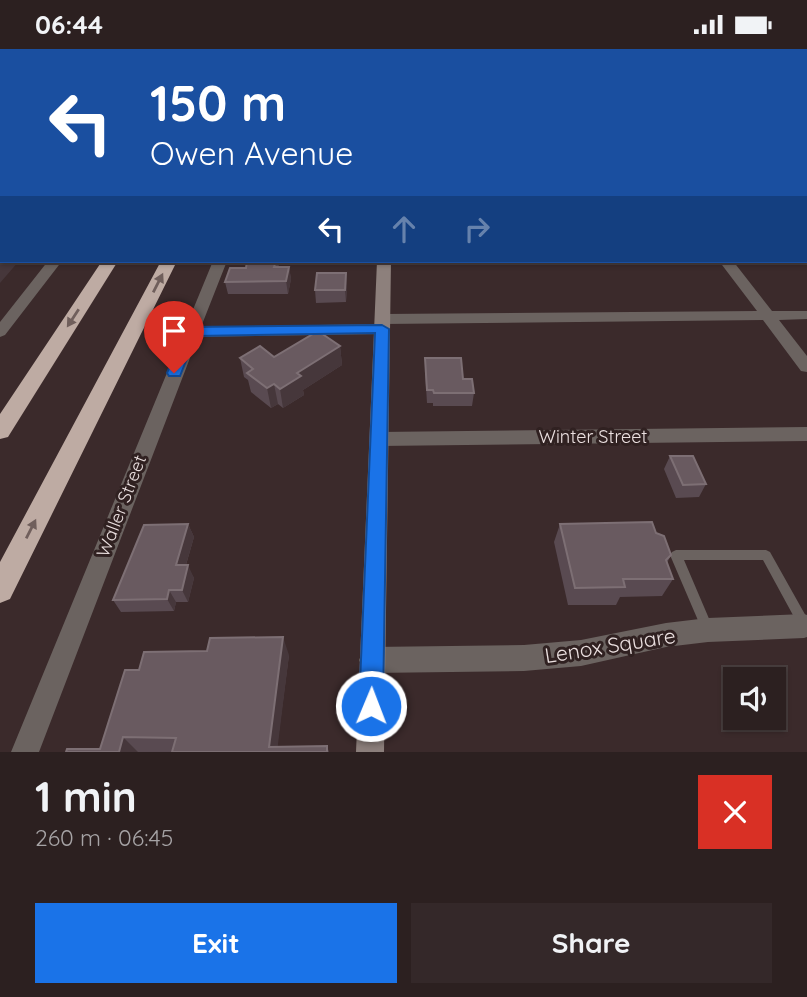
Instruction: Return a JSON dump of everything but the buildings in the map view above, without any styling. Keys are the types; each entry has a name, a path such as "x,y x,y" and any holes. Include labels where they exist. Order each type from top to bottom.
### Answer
{"highway":[{"path":"0,431 109,263"},
{"path":"0,590 168,263"}],"street":[{"path":"0,332 53,263"},
{"name":"Waller Street","path":"25,752 219,263"},
{"path":"370,752 384,263"},
{"path":"728,263 807,367"},
{"path":"191,332 383,324 807,315"},
{"name":"Winter Street","path":"379,439 807,435"},
{"name":"Lenox Square","path":"372,660 524,658 569,654 708,630 804,626"}],"lane":[{"path":"708,630 676,555 766,555 804,626"}],"route":[{"path":"174,373 191,332 382,329 371,706"}]}
